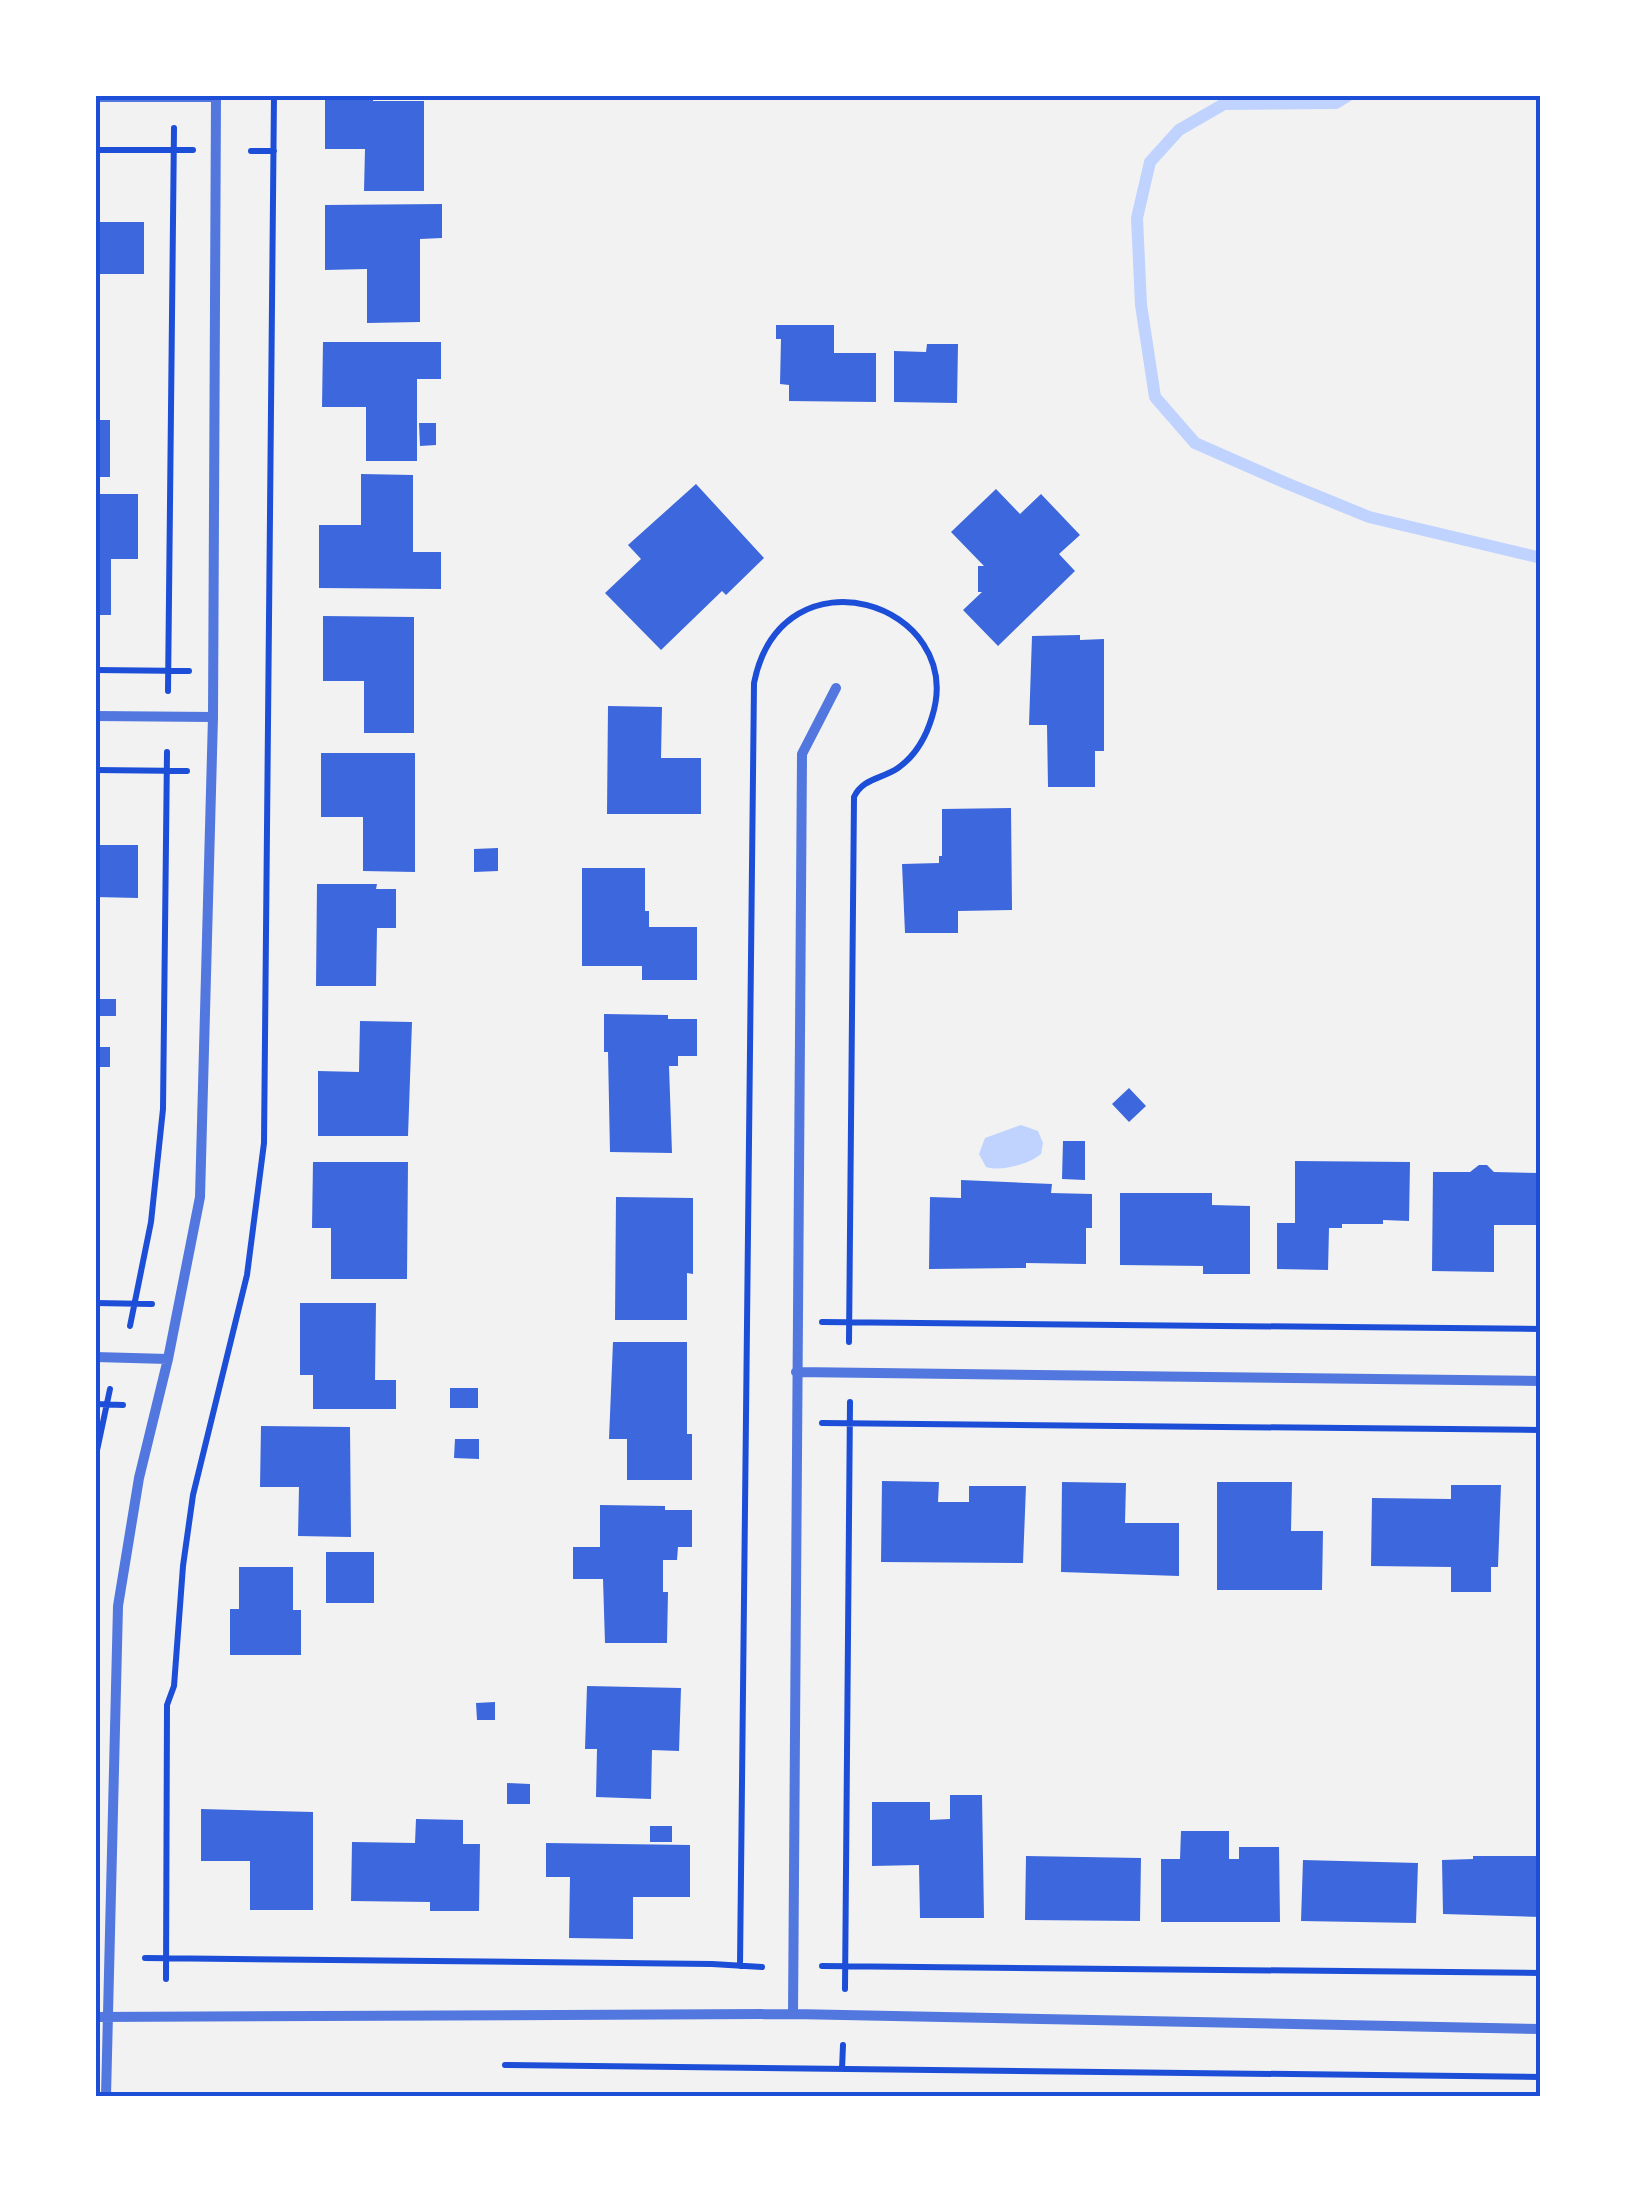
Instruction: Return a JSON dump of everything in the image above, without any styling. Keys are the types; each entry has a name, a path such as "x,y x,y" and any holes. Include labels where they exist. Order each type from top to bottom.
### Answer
{"street":[{"path":"95,96 216,96 213,717 200,1197 139,1478 118,1606 106,2096"},
{"path":"793,2014 802,754 836,688"},
{"path":"95,716 213,717"},
{"path":"95,1357 168,1358"},
{"path":"796,1372 1541,1382"},
{"path":"95,2018 793,2014 1541,2029"}],"path":[{"path":"166,1979 167,1706 174,1686 182,1566 192,1495 248,1275 264,1143 274,95"},
{"path":"168,691 174,128"},
{"path":"95,150 195,150"},
{"path":"251,151 274,151"},
{"path":"95,670 189,671"},
{"path":"130,1326 155,1196 162,1110 167,752"},
{"path":"95,770 187,771"},
{"path":"95,1303 158,1304"},
{"path":"830,1322 1541,1330"},
{"path":"95,1460 110,1389"},
{"path":"845,1988 850,1402"},
{"path":"95,1404 123,1405"},
{"path":"828,1423 1541,1430"},
{"path":"145,1958 762,1967"},
{"path":"822,1966 1541,1973"},
{"path":"842,2068 843,2045"},
{"path":"505,2065 1541,2077"}],"water":[{"path":"1021,1125 1038,1131 1043,1143 1041,1154 1015,1166 986,1167 979,1154 985,1138"}],"building":[{"path":"325,95 373,95 373,101 424,101 424,191 364,191 365,149 325,149"},
{"path":"442,204 442,238 420,239 420,322 367,323 367,269 325,270 325,205"},
{"path":"95,222 144,222 144,274 95,274"},
{"path":"776,325 834,325 834,353 876,353 876,402 789,401 789,385 780,384 781,339 776,339"},
{"path":"323,342 441,342 441,379 417,379 417,461 366,461 366,407 322,407"},
{"path":"927,344 958,344 957,403 894,402 894,351 926,352"},
{"path":"95,420 110,420 110,477 95,477"},
{"path":"419,423 436,423 436,445 420,446"},
{"path":"361,474 413,475 413,552 441,552 441,589 319,588 319,525 361,525"},
{"path":"696,484 764,558 726,595 722,591 661,650 605,593 641,559 628,545"},
{"path":"996,489 1020,514 1041,494 1080,535 1059,554 1075,571 998,646 963,610 982,592 978,592 978,566 984,566 951,532"},
{"path":"95,494 138,494 138,559 111,559 111,615 95,615"},
{"path":"323,616 414,617 414,733 364,733 364,681 323,681"},
{"path":"1080,635 1080,640 1104,639 1104,751 1095,751 1095,787 1048,787 1047,725 1029,725 1032,636"},
{"path":"608,706 662,707 661,758 701,758 701,814 607,814"},
{"path":"321,753 415,753 415,872 363,871 363,817 321,817"},
{"path":"1011,808 1012,910 958,911 958,933 905,933 902,864 939,863 942,809"},
{"path":"95,845 138,845 138,898 95,897"},
{"path":"498,848 498,871 474,872 474,849"},
{"path":"582,868 645,868 649,927 697,927 697,980 642,980 642,966 582,966"},
{"path":"317,884 377,884 376,889 396,889 396,928 377,928 376,986 316,986"},
{"path":"95,999 116,999 116,1016 95,1016"},
{"path":"604,1014 697,1019 697,1056 678,1056 678,1066 669,1066 672,1153 610,1152"},
{"path":"360,1021 412,1022 408,1136 318,1136 318,1071 359,1072"},
{"path":"95,1047 110,1047 110,1067 95,1067"},
{"path":"1129,1088 1146,1106 1129,1122 1112,1104"},
{"path":"1063,1141 1085,1141 1085,1180 1062,1179"},
{"path":"1295,1161 1410,1162 1409,1221 1383,1220 1383,1224 1342,1224 1342,1228 1329,1228 1328,1270 1277,1269 1277,1223 1295,1223"},
{"path":"313,1162 408,1162 407,1279 331,1279 331,1228 312,1228"},
{"path":"1479,1165 1487,1165 1494,1172 1541,1173 1541,1225 1494,1225 1494,1272 1432,1271 1433,1172 1470,1172"},
{"path":"961,1180 1052,1184 1051,1193 1092,1194 1092,1228 1086,1228 1086,1264 929,1269 930,1197 961,1198"},
{"path":"1120,1193 1212,1193 1212,1205 1250,1206 1250,1274 1203,1274 1203,1266 1120,1265"},
{"path":"616,1197 693,1198 693,1274 687,1273 687,1320 615,1320"},
{"path":"300,1303 376,1303 375,1380 396,1380 396,1409 313,1409 313,1375 300,1375"},
{"path":"613,1342 687,1342 687,1434 692,1434 692,1480 627,1480 627,1439 609,1439"},
{"path":"450,1388 478,1388 478,1408 450,1408"},
{"path":"261,1426 350,1427 351,1537 298,1536 299,1487 260,1487"},
{"path":"455,1439 479,1439 479,1459 454,1458"},
{"path":"882,1481 939,1482 938,1502 969,1502 969,1486 1026,1486 1023,1563 881,1562"},
{"path":"1062,1482 1126,1483 1125,1523 1179,1523 1179,1576 1061,1572"},
{"path":"1217,1482 1292,1482 1291,1531 1323,1531 1322,1590 1217,1590"},
{"path":"1451,1485 1501,1485 1498,1567 1491,1567 1491,1592 1451,1592 1451,1567 1371,1566 1372,1498 1451,1499"},
{"path":"600,1505 692,1510 692,1547 678,1547 677,1560 663,1560 663,1592 668,1592 667,1643 605,1643 603,1579 573,1579 573,1547 600,1547"},
{"path":"326,1552 374,1552 374,1603 326,1603"},
{"path":"239,1567 293,1567 293,1610 301,1610 301,1655 230,1655 230,1609 239,1609"},
{"path":"587,1686 681,1688 679,1751 652,1750 651,1799 596,1797 597,1749 585,1749"},
{"path":"495,1702 495,1720 477,1720 476,1703"},
{"path":"507,1783 530,1784 530,1804 507,1804"},
{"path":"950,1795 982,1795 984,1918 920,1918 919,1865 872,1866 872,1802 930,1802 930,1820 950,1819"},
{"path":"201,1809 313,1812 313,1910 250,1910 250,1861 201,1861"},
{"path":"416,1819 463,1820 463,1844 480,1844 479,1911 430,1911 430,1902 351,1901 352,1842 415,1843"},
{"path":"650,1826 672,1826 672,1842 650,1842"},
{"path":"1181,1831 1229,1831 1229,1859 1239,1859 1239,1847 1279,1847 1280,1922 1161,1922 1161,1859 1180,1859"},
{"path":"546,1843 690,1845 690,1897 633,1897 633,1939 569,1938 570,1877 546,1877"},
{"path":"1026,1856 1141,1858 1140,1921 1025,1920"},
{"path":"1541,1856 1541,1917 1443,1914 1442,1860"},
{"path":"1303,1860 1418,1863 1416,1923 1301,1921"}],"waterway":[{"path":"1349,95 1336,103 1224,104 1179,130 1150,162 1137,218 1141,305 1155,397 1195,443 1286,483 1369,517 1541,558"}]}
